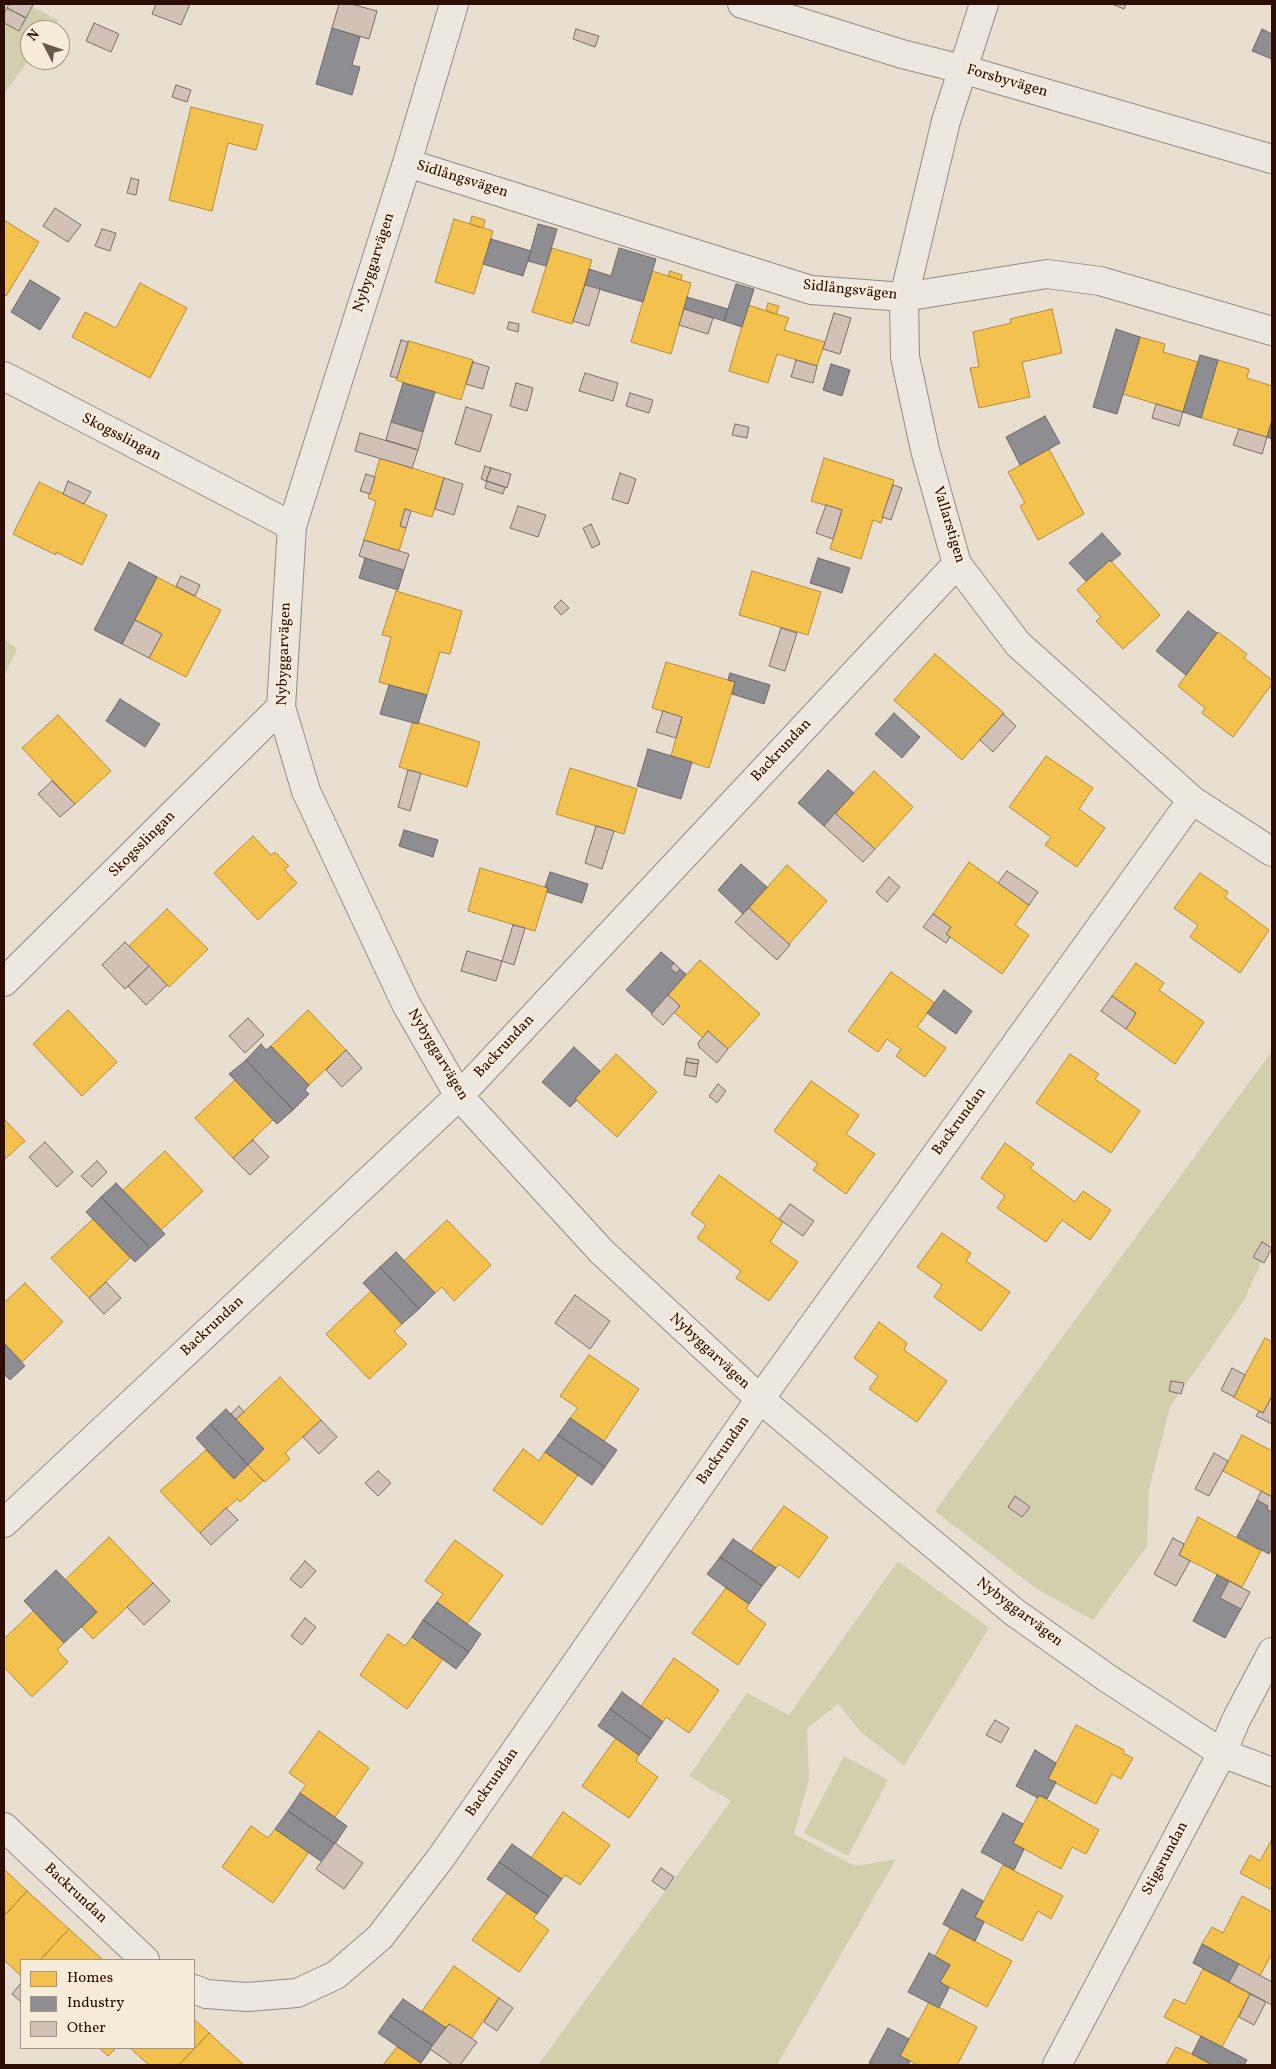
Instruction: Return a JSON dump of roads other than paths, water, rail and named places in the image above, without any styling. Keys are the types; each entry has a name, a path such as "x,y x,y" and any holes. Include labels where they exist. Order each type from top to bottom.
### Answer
{"street":[{"name":"Nybyggarvägen","path":"454,4 407,163 292,526 281,708 306,790 406,1004 459,1096 602,1252 760,1399 1014,1612 1107,1678 1222,1753 1272,1772"},
{"name":"Forsbyvägen","path":"742,4 902,54 962,69 1272,158"},
{"name":"Vallarstigen","path":"984,4 946,120 904,297 905,357 925,450 958,564 1018,644 1192,800 1272,852"},
{"name":"Sidlångsvägen","path":"407,163 811,290 904,297 1047,274 1100,281 1272,332"},
{"name":"Skogsslingan","path":"4,376 292,526"},
{"name":"Backrundan","path":"4,1523 459,1096 958,564"},
{"name":"Skogsslingan","path":"4,982 281,708"},
{"name":"Backrundan","path":"195,1989 206,1994 248,1997 297,1994 336,1975 380,1937 440,1859 760,1399 1192,800"},
{"name":"Stigsrundan","path":"1057,2065 1222,1753 1236,1720 1272,1652"},
{"name":"Backrundan","path":"4,1827 144,1959"}]}
